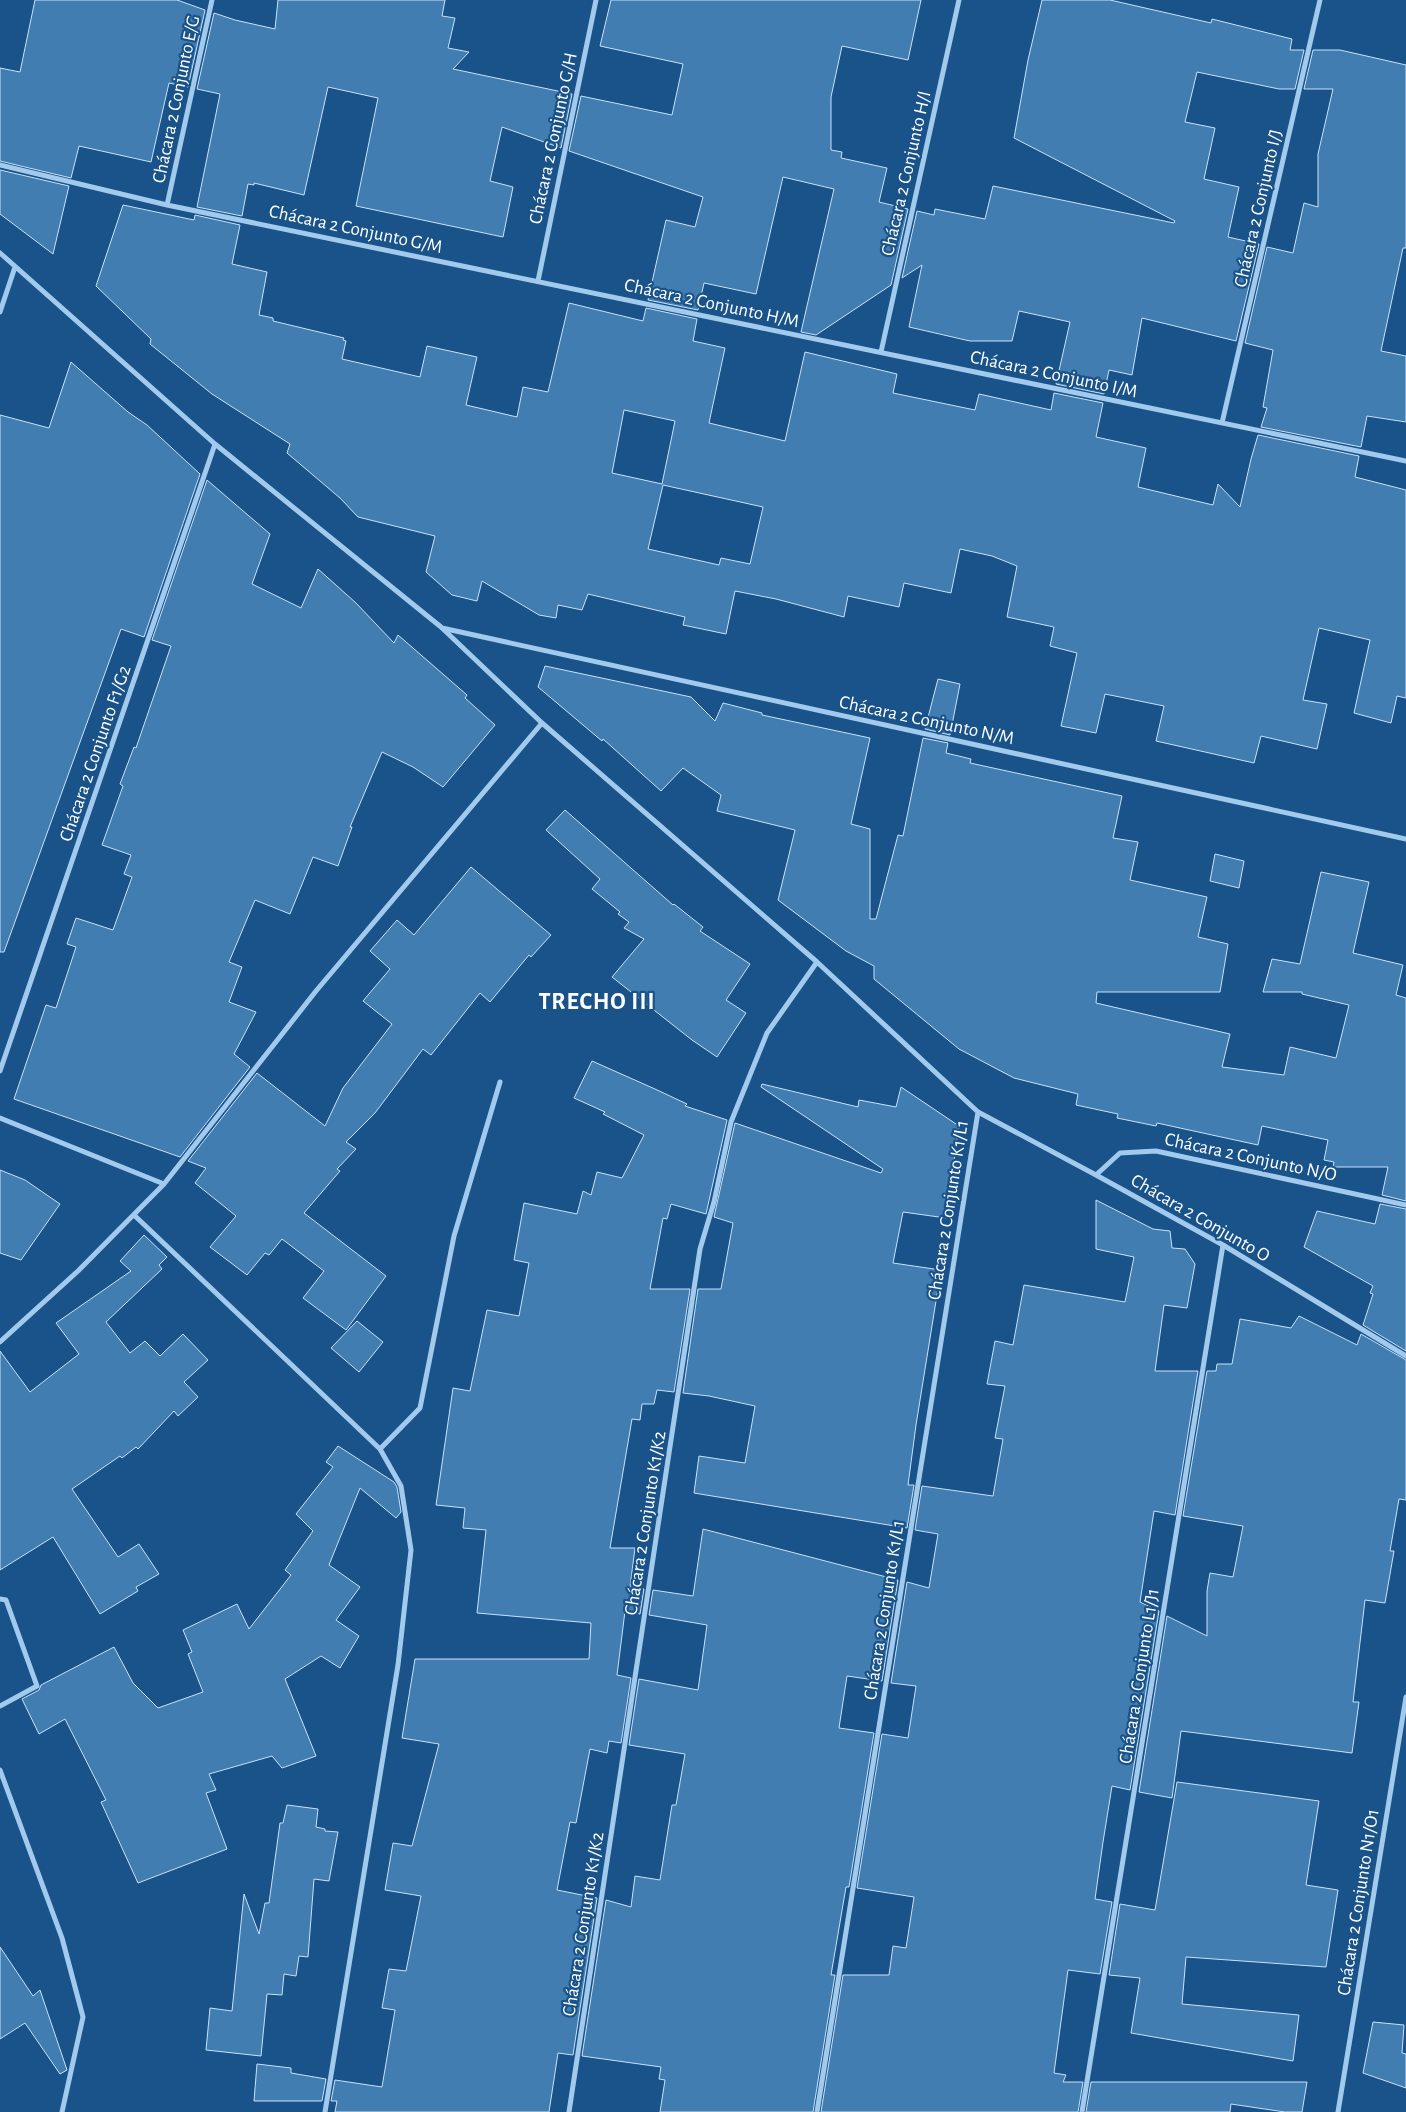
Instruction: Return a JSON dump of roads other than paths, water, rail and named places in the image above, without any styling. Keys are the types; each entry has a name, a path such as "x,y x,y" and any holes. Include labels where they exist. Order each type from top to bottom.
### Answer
{"street":[{"name":"Chácara 2 Conjunto E/G","path":"167,204 212,0"},
{"name":"Chácara 2 Conjunto G/H","path":"538,281 596,0"},
{"name":"Chácara 2 Conjunto H/I","path":"881,352 959,0"},
{"name":"Chácara 2 Conjunto I/J","path":"1222,423 1320,0"},
{"name":"Chácara 2 Conjunto G/M","path":"0,165 167,204 538,281"},
{"name":"Chácara 2 Conjunto O","path":"0,253 216,444 441,627 542,723 817,962 978,1112 1223,1245 1406,1356"},
{"path":"0,312 15,267"},
{"name":"Chácara 2 Conjunto H/M","path":"538,281 881,352"},
{"name":"Chácara 2 Conjunto I/M","path":"881,352 1406,462"},
{"name":"Chácara 2 Conjunto F1/G2","path":"0,1071 216,444"},
{"name":"Chácara 2 Conjunto N/M","path":"441,627 1406,839"},
{"path":"0,1342 78,1271 164,1184 316,991 542,723"},
{"name":"Chácara 2 Conjunto K1/K2","path":"569,2112 700,1249 714,1202 731,1122 767,1033 817,962"},
{"path":"380,1449 420,1408 454,1236 500,1082"},
{"name":"Chácara 2 Conjunto K1/L1","path":"817,2112 978,1112"},
{"path":"0,1118 164,1184"},
{"name":"Chácara 2 Conjunto N/O","path":"1096,1175 1120,1153 1156,1150 1406,1205"},
{"path":"134,1215 380,1449 401,1486 411,1550 398,1665 325,2112"},
{"name":"Chácara 2 Conjunto L1/J1","path":"1082,2112 1223,1245"},
{"path":"0,1600 6,1600 37,1686 0,1706"},
{"name":"Chácara 2 Conjunto N1/O1","path":"1338,2112 1406,1697"},
{"path":"0,1770 62,1938 83,2017 62,2112"}],"district":[{"name":"TRECHO III","path":"597,1001"}]}
